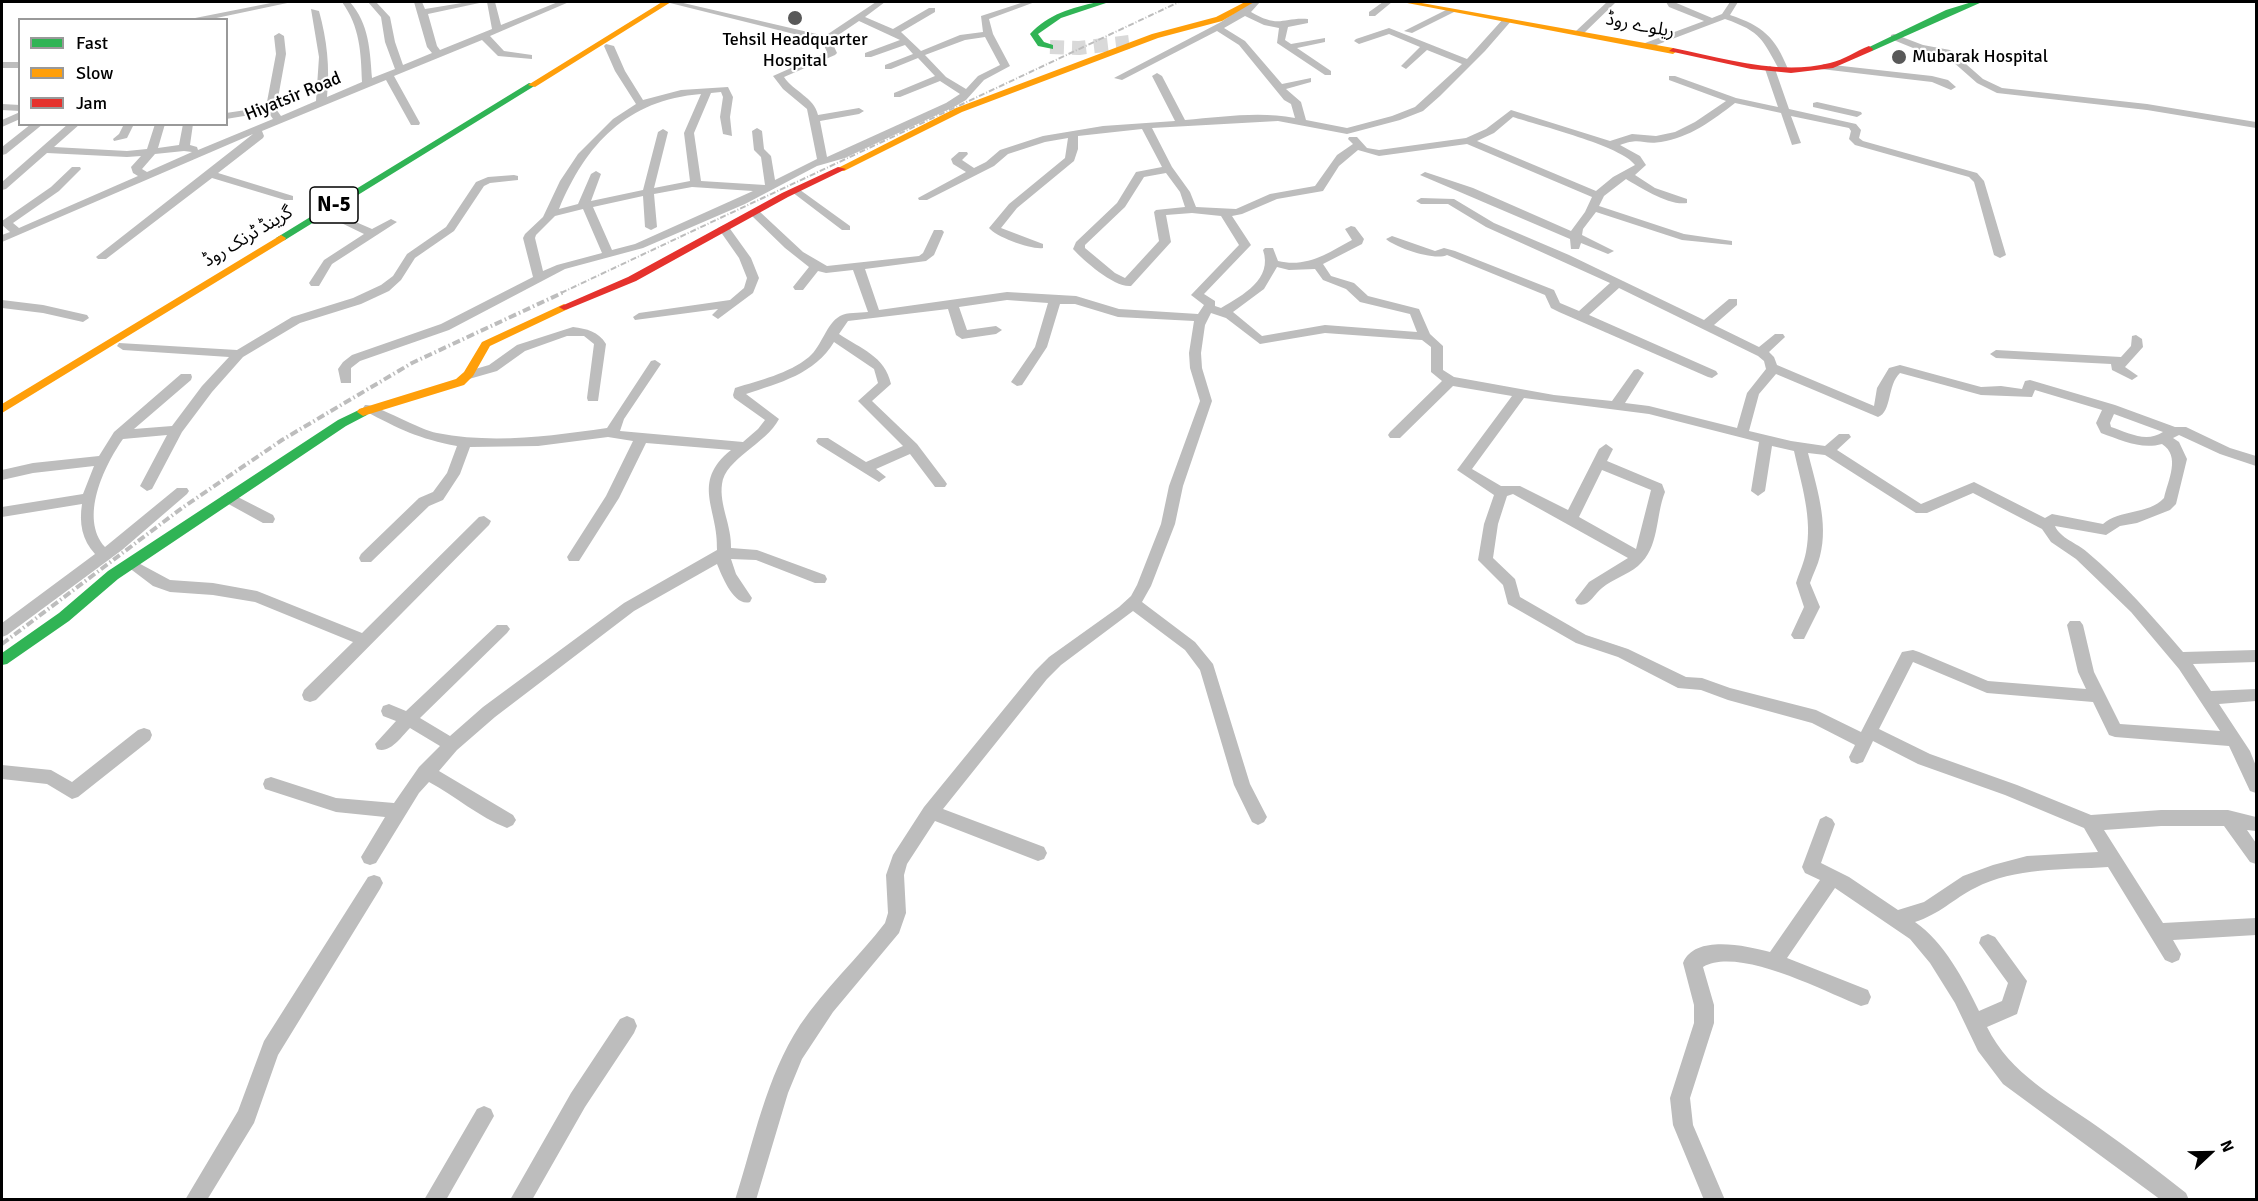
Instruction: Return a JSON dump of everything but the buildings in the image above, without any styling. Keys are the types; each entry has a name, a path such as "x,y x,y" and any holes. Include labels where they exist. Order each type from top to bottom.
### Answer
{"main road":[{"name":"گرینڈ ٹرنک روڈ","path":"173,288 648,2"},
{"name":"گرینڈ ٹرنک روڈ","path":"2,409 669,2"},
{"path":"1050,47 1041,44 1034,34 1045,22 1058,14 1105,2"},
{"path":"1129,42 1192,18 1222,2"},
{"name":"ریلوے روڈ","path":"1406,2 1777,69 1806,70 1828,66"},
{"path":"1828,66 1970,3"},
{"path":"2,660 64,617 131,564 283,460 370,408 448,387 469,375 478,350 486,345 578,300 632,279 796,190 986,98 1038,81 1155,36 1209,23 1248,7"},
{"path":"364,173 379,178"}],"street":[{"path":"198,18 261,4 288,2"},
{"path":"346,2 362,29 366,45 367,84"},
{"path":"372,2 385,17 399,70"},
{"path":"418,2 423,12 432,47 438,54"},
{"path":"423,12 480,2"},
{"path":"491,2 497,29"},
{"path":"534,14 537,2"},
{"name":"Hiyatsir Road","path":"2,238 211,148 565,2"},
{"path":"669,2 826,39 881,2"},
{"path":"1119,78 1217,27 1256,2"},
{"path":"1372,14 1388,2"},
{"path":"1579,33 1612,2"},
{"path":"1670,2 1672,5 1712,21"},
{"path":"1648,45 1725,16 1734,2"},
{"path":"346,380 344,366 356,358 445,327 539,277 577,261 639,246 741,202 823,161 874,142 950,105 981,78 1005,66 988,34 984,18 1021,3"},
{"path":"1248,7 1263,23 1284,25 1305,21"},
{"path":"895,32 932,10"},
{"path":"1409,31 1451,10"},
{"path":"315,11 326,62 321,103"},
{"path":"1725,16 1757,28 1767,36 1777,69 1785,112 1796,143"},
{"path":"858,18 895,32 907,41 941,77 966,93"},
{"path":"922,198 994,162 1004,152 1042,139 1073,133 1260,118 1301,122 1347,131 1396,118 1419,109 1468,63 1507,20"},
{"path":"1284,25 1280,39 1328,73"},
{"path":"1217,27 1242,42 1279,88 1288,98 1296,102 1301,122"},
{"path":"1359,41 1387,31 1468,63"},
{"path":"888,67 963,37 988,34"},
{"path":"483,35 501,54 529,57"},
{"path":"279,36 282,54 271,109 279,120"},
{"path":"1894,37 1922,48 1947,52 1980,81 2000,91 2103,101 2204,115 2256,126"},
{"path":"823,161 815,119 808,103 786,89 778,76 832,53 826,39"},
{"path":"1289,47 1322,40"},
{"path":"868,55 907,41"},
{"path":"609,46 620,71 641,104"},
{"path":"1406,66 1426,46"},
{"path":"2,65 18,65"},
{"path":"1828,66 1932,79 1945,82 1951,87"},
{"path":"388,75 415,123"},
{"path":"1157,76 1180,123"},
{"path":"897,95 941,77"},
{"path":"1672,78 1733,100 1852,126 1856,130 1854,139 1863,145 1976,177 2000,255"},
{"path":"1279,88 1308,80"},
{"path":"539,277 529,238 532,231 548,221 565,181 606,129 641,104 666,95 725,88 727,91 725,117 728,134"},
{"path":"696,184 689,133 707,90"},
{"path":"1611,145 1632,136 1653,140 1665,139 1709,118 1733,100"},
{"path":"1814,117 1818,102 1857,114"},
{"path":"2,107 18,108"},
{"path":"228,116 271,109"},
{"path":"815,119 859,111"},
{"path":"1347,131 1358,146 1369,152 1379,153 1468,141 1490,131 1511,112 1611,145 1641,162 1639,168 1603,189 1577,229 1575,247 1565,257"},
{"path":"2,124 18,116"},
{"path":"2,152 35,126"},
{"path":"2,187 73,126"},
{"path":"118,139 123,136 128,126"},
{"path":"146,176 137,171 136,167 152,151 159,126"},
{"path":"184,148 188,126"},
{"path":"1146,126 1169,170 1185,192 1192,210"},
{"path":"102,257 259,136 256,130"},
{"path":"757,131 759,150 766,156 768,188"},
{"path":"651,227 648,192 663,132"},
{"path":"1039,246 998,232 996,228 1014,206 1070,159 1073,149 1073,133"},
{"path":"1468,141 1598,196"},
{"path":"1169,170 1140,174 1122,205 1080,244 1079,249 1111,275 1127,283 1166,240 1160,212 1192,210 1225,213 1246,209 1274,196 1319,189 1342,155 1358,146"},
{"path":"45,150 112,154 211,148"},
{"path":"963,154 956,159 957,162 973,172"},
{"path":"17,232 6,223 55,189 76,169"},
{"path":"211,174 289,198"},
{"path":"596,174 585,206 608,254"},
{"path":"1425,175 1469,190 1608,251"},
{"path":"1627,175 1651,190 1683,201"},
{"path":"147,486 176,430 207,389 239,354 296,320 357,301 385,288 397,278 411,256 450,229 480,184 488,180 514,178"},
{"path":"551,214 648,192 696,184 768,188"},
{"path":"796,190 846,228"},
{"path":"1421,201 1450,201 1490,225 1565,257 1761,352 1770,360 1772,370 1753,393 1742,432"},
{"path":"1592,207 1682,237 1728,243"},
{"path":"755,213 786,243 816,266 834,270 922,260 928,255 938,232"},
{"path":"745,1200 782,1083 795,1051 827,1004 893,927 897,913 896,866 930,812 1041,675 1055,661 1133,603 1144,586 1168,524 1176,486 1206,401 1194,360 1211,313 1211,304 1197,295 1245,245 1225,213"},
{"path":"335,216 372,234"},
{"path":"315,283 328,262 391,222"},
{"path":"717,315 749,290 753,278 745,258 724,228"},
{"path":"1274,263 1289,267 1315,264 1358,242 1351,229"},
{"path":"1392,239 1432,254 1439,255 1444,251 1451,253 1535,286 1551,295 1555,305 1712,374"},
{"path":"1269,250 1274,263"},
{"path":"1211,313 1251,294 1266,277 1274,263"},
{"path":"1315,264 1321,268 1327,278 1350,286 1364,299 1415,312 1425,336"},
{"path":"799,287 816,266"},
{"path":"858,267 875,315"},
{"path":"1581,316 1618,282"},
{"path":"745,598 729,574 724,560 724,532 713,489 715,478 722,467 767,428 772,419 740,395 740,391 789,373 810,361 823,351 845,318 1007,296 1076,300 1118,313 1211,313 1235,317 1260,340 1325,329 1425,336 1432,339 1438,349 1435,363 1437,372 1450,381 1649,410 1800,448 1828,451 1916,508 1922,509 1974,487 2048,526 2056,538 2081,555 2107,578 2180,658 2233,739 2249,766 2256,786"},
{"path":"1017,382 1041,347 1055,300"},
{"path":"639,317 733,302"},
{"path":"1706,325 1732,302"},
{"path":"2,304 43,309 82,318"},
{"path":"952,304 962,335 996,330"},
{"path":"469,375 493,368 521,348 564,333 578,331 587,333 597,339 600,344 593,398"},
{"path":"832,335 879,366 885,384 864,401 912,447 940,484"},
{"path":"1761,352 1779,337"},
{"path":"2132,376 2116,367 2137,347 2136,339"},
{"path":"123,346 239,354"},
{"path":"1996,354 2168,435 2180,459 2171,500 2165,506 2132,519 2116,521 2106,530 2052,519 2048,526"},
{"path":"2032,370 2124,361"},
{"path":"613,432 618,420 646,381 655,363"},
{"path":"1771,367 1878,413 1883,399 1883,388 1897,369 1981,390 2001,390 2022,395 2027,394 2032,370"},
{"path":"1616,406 1638,373"},
{"path":"103,554 90,541 88,529 90,498 102,460 119,435 186,377"},
{"path":"1395,435 1450,381"},
{"path":"1502,493 1464,470 1521,393"},
{"path":"370,408 412,430 465,441 528,443 613,432"},
{"path":"2110,408 2103,423 2106,430 2146,442 2154,442 2168,435 2186,431 2225,451 2256,461"},
{"path":"119,435 176,430"},
{"path":"613,432 613,435 744,447"},
{"path":"1828,451 1844,437"},
{"path":"574,557 612,498 641,438"},
{"path":"1758,492 1766,439"},
{"path":"366,558 424,502 438,496 453,474 465,441"},
{"path":"823,441 879,477"},
{"path":"866,468 912,447"},
{"path":"1799,635 1812,607 1803,583 1813,556 1814,545 1813,509 1800,448"},
{"path":"1571,518 1603,457 1658,489 1647,543 1639,556 1596,584 1586,592 1582,600"},
{"path":"2,474 102,460"},
{"path":"1639,556 1515,489 1506,489 1502,493 1491,524 1485,560 1510,583 1512,598 1516,602 1581,639 1623,653 1684,682 1702,684 1728,694 1816,717 1864,744 1924,759 2011,790 2090,823 2162,818 2228,818 2256,824"},
{"path":"2,631 103,554 147,525 182,491"},
{"path":"2,512 90,498"},
{"path":"228,498 268,519"},
{"path":"310,695 483,521"},
{"path":"370,857 397,811 425,772 451,745 489,712 629,607 724,553 757,555 820,579"},
{"path":"131,564 158,582 170,586 213,589 257,597 364,640"},
{"path":"1133,603 1190,646 1207,668 1242,785 1258,817"},
{"path":"2075,625 2086,672 2115,730 2233,739"},
{"path":"383,744 502,629"},
{"path":"1864,744 1908,656 1913,656 1987,687 2098,696"},
{"path":"2180,658 2256,656"},
{"path":"2206,698 2256,695"},
{"path":"389,711 408,719 451,745"},
{"path":"2,772 51,777 72,792 144,735"},
{"path":"425,772 458,789 507,820"},
{"path":"272,784 336,805 397,811"},
{"path":"930,812 1038,853"},
{"path":"2228,818 2256,856"},
{"path":"2090,823 2172,954"},
{"path":"1826,824 1811,867 1832,877 1916,933 1937,957 1962,996 1992,1056 2010,1077 2133,1164 2179,1200"},
{"path":"1895,920 1929,909 1969,882 1993,873 2027,864 2112,859"},
{"path":"1775,960 1832,877"},
{"path":"195,1200 247,1116 258,1077 271,1048 374,883"},
{"path":"2158,932 2256,926"},
{"path":"1975,1023 2010,1007 2018,981 1988,942"},
{"path":"1715,1200 1683,1125 1680,1098 1704,1023 1704,1005 1692,963 1704,955 1720,952 1775,960 1861,996"},
{"path":"520,1200 578,1100 627,1026"},
{"path":"434,1200 484,1116"}],"tunnel":[{"path":"1050,47 1079,48 1129,42"}],"railway":[{"path":"561,293 1179,2"},
{"path":"2,644 182,508 282,440 412,363 564,292"}],"traffic: fast":[{"path":"1050,47 1041,44 1034,34 1041,27 1058,16 1105,2"},
{"path":"1869,49 1949,12 1978,2"},
{"path":"281,238 532,85"},
{"path":"2,660 64,617 113,575 342,423 363,412"}],"traffic: slow":[{"path":"532,85 667,2"},
{"path":"841,169 959,110 1155,36 1219,19 1250,2"},
{"path":"1406,2 1673,51"},
{"path":"2,409 281,238"},
{"path":"363,412 460,382 469,374 486,344 564,307"}],"traffic: jam":[{"path":"1673,51 1751,66 1791,70 1830,66 1869,49"},
{"path":"564,307 632,279 785,195 841,169"}],"place":[{"name":"Tehsil Headquarter Hospital","path":"795,18"},
{"name":"Mubarak Hospital","path":"1899,57"}]}
